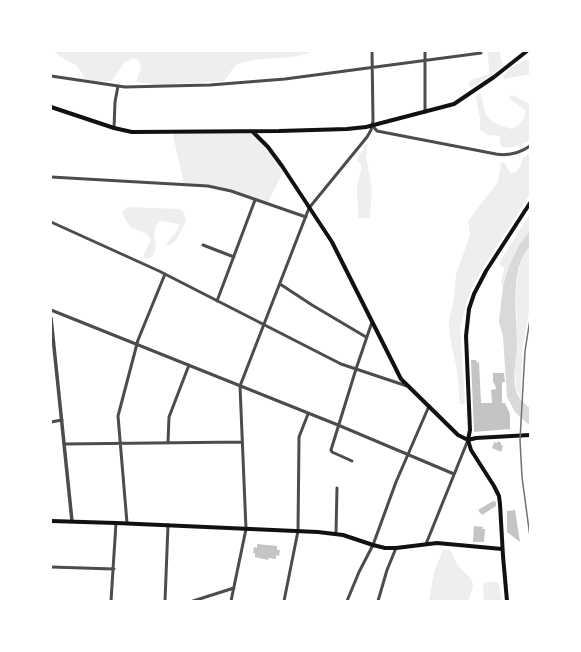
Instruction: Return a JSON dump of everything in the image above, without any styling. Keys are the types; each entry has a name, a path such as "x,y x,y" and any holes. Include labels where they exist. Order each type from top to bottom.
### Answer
{"main road":[{"path":"51,107 114,128 135,132 253,132 347,129 372,125 425,112 456,102 494,77 527,51"},
{"path":"253,132 276,157 332,242 399,375 407,386 458,435 468,440 476,438 530,435"},
{"path":"507,601 499,495 471,450 468,440 470,430 466,336 469,309 474,294 483,277 530,203"},
{"path":"51,521 116,522 336,533 385,548 443,543 502,549"}],"street":[{"path":"230,601 246,529 240,386 309,208 367,137 372,125 372,51"},
{"path":"425,51 425,112"},
{"path":"51,76 118,86 156,87 234,84 285,79 468,53 481,53"},
{"path":"114,128 118,86"},
{"path":"372,125 377,131 502,155 521,151 530,146"},
{"path":"51,177 208,186 226,190 306,217"},
{"path":"217,301 255,200"},
{"path":"51,222 165,274 320,353 356,369 407,386"},
{"path":"202,245 234,257"},
{"path":"127,523 118,416 137,345 165,274"},
{"path":"280,284 366,337"},
{"path":"51,310 338,425 454,474"},
{"path":"51,318 53,351 62,420 72,521"},
{"path":"352,461 331,451 338,425 372,322"},
{"path":"168,442 169,417 189,366"},
{"path":"347,601 359,572 373,545 396,482 429,406"},
{"path":"284,601 298,531 300,432 308,414"},
{"path":"51,422 62,420"},
{"path":"426,544 468,440"},
{"path":"64,444 119,442 242,442"},
{"path":"336,533 337,488"},
{"path":"111,601 116,522"},
{"path":"164,601 168,525"},
{"path":"378,601 386,570 396,548"},
{"path":"51,567 114,569"},
{"path":"193,601 234,588"}],"shaded area":[{"path":"54,51 313,51 285,58 247,61 238,64 232,69 224,81 159,85 136,82 141,67 139,61 134,58 124,63 112,81 94,81 85,79 77,66"},
{"path":"488,51 499,51 503,65 488,78 470,88 469,83 472,80 489,74"},
{"path":"530,59 530,74 505,79 503,76 512,68 523,61"},
{"path":"481,94 487,117 497,124 512,129 521,122 526,111 509,97 512,95 530,104 530,140 513,147 502,147 500,143 500,136 488,135 480,130 480,119 476,96"},
{"path":"172,131 253,132 284,170 267,204 226,189 184,184"},
{"path":"366,144 368,144 366,156 372,189 370,218 357,218 359,211 357,186 361,164 357,160"},
{"path":"530,153 530,194 472,287 465,307 460,328 465,401 463,405 460,404 457,370 450,338 449,322 454,297 456,274 470,235 468,221 498,182 501,163 504,162 510,173 516,172 521,165 523,158"},
{"path":"128,207 180,209 184,213 186,221 177,239 170,245 167,245 178,229 179,224 160,221 156,226 154,234 156,247 155,251 152,257 146,259 144,258 144,254 151,240 147,234 130,227 123,215 123,211"},
{"path":"530,214 530,231 519,245 509,266 503,286 501,284 504,269 499,263"},
{"path":"530,231 530,246 523,256 517,279 517,342 514,380 517,394 530,408 530,426 515,412 507,397 503,336 499,322 503,286 509,266 519,245"},
{"path":"530,246 530,305 522,353 521,398 516,390 516,291 518,273 525,252"},
{"path":"443,550 450,550 457,564 472,580 473,588 468,601 429,601 434,572"},
{"path":"496,582 499,584 502,601 484,601 483,586 485,583"}],"building":[{"path":"471,360 476,360 477,363 479,362 481,403 492,403 491,390 496,389 493,382 493,373 504,373 505,382 502,382 502,403 505,403 510,414 510,429 474,432"},
{"path":"498,441 503,446 501,452 492,448 494,442 497,443"},
{"path":"493,501 496,502 496,506 482,515 478,510"},
{"path":"515,510 520,542 507,532 507,511"},
{"path":"474,526 483,527 482,529 485,529 484,542 473,542"},
{"path":"257,544 277,546 277,550 280,550 279,556 276,555 276,559 269,558 268,560 255,557 255,553 253,553 254,547 257,548"}],"railway":[{"path":"530,319 525,351 520,440 522,477 530,537"}]}
